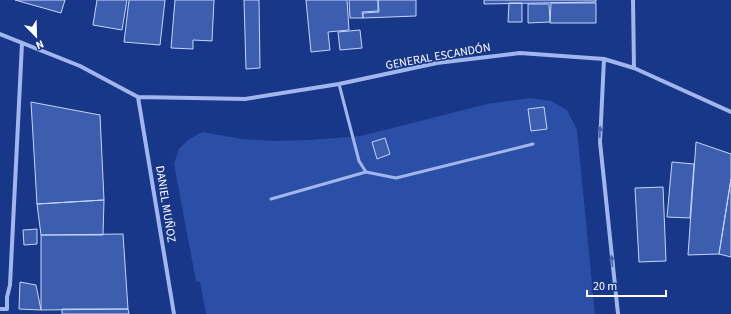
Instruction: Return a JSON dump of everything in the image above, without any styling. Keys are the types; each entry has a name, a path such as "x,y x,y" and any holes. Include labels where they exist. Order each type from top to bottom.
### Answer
{"street":[{"path":"633,0 634,68"},
{"path":"0,34 80,66 138,97"},
{"path":"0,309 7,309 7,297 10,285 22,43"},
{"name":"GENERAL ESCANDÓN","path":"138,97 245,99 339,84 436,64 520,53 604,59 634,68 731,112"},
{"path":"604,59 600,142 618,314"},
{"name":"DANIEL MUÑOZ","path":"138,97 174,314"}],"lane":[{"path":"339,84 359,161 366,172"},
{"path":"271,199 366,172 396,178 532,144"}],"shaded area":[{"path":"530,98 551,101 567,110 577,130 595,314 206,314 200,282 196,281 174,164 179,149 188,140 202,132 242,139 273,141 361,136 487,104"}],"building":[{"path":"15,0 65,0 61,13"},
{"path":"97,0 127,0 122,30 93,25"},
{"path":"129,0 165,0 160,45 124,42"},
{"path":"175,0 214,0 212,41 193,40 193,49 171,48"},
{"path":"244,0 259,0 260,68 246,69"},
{"path":"306,0 347,0 349,30 328,32 330,50 311,52"},
{"path":"349,0 378,0 378,11 362,12 363,18 350,18"},
{"path":"378,0 416,0 416,16 363,18 363,13 379,12"},
{"path":"484,0 596,0 596,2 484,4"},
{"path":"509,3 522,3 522,22 508,22"},
{"path":"551,3 596,3 596,23 550,23"},
{"path":"528,4 549,4 550,22 528,23"},
{"path":"360,30 362,48 340,50 338,32"},
{"path":"31,102 100,115 104,200 37,204"},
{"path":"544,107 547,129 531,131 528,109"},
{"path":"385,138 390,154 377,159 372,142"},
{"path":"696,142 731,154 731,179 719,254 688,255"},
{"path":"672,162 694,164 690,218 667,217"},
{"path":"731,179 731,257 719,254"},
{"path":"663,187 666,261 639,262 635,188"},
{"path":"104,200 103,235 41,235 37,204"},
{"path":"37,229 37,244 24,245 23,230"},
{"path":"123,234 128,309 41,310 41,235"},
{"path":"20,282 36,285 41,310 19,309"},
{"path":"62,309 128,309 129,314 62,314"}]}
